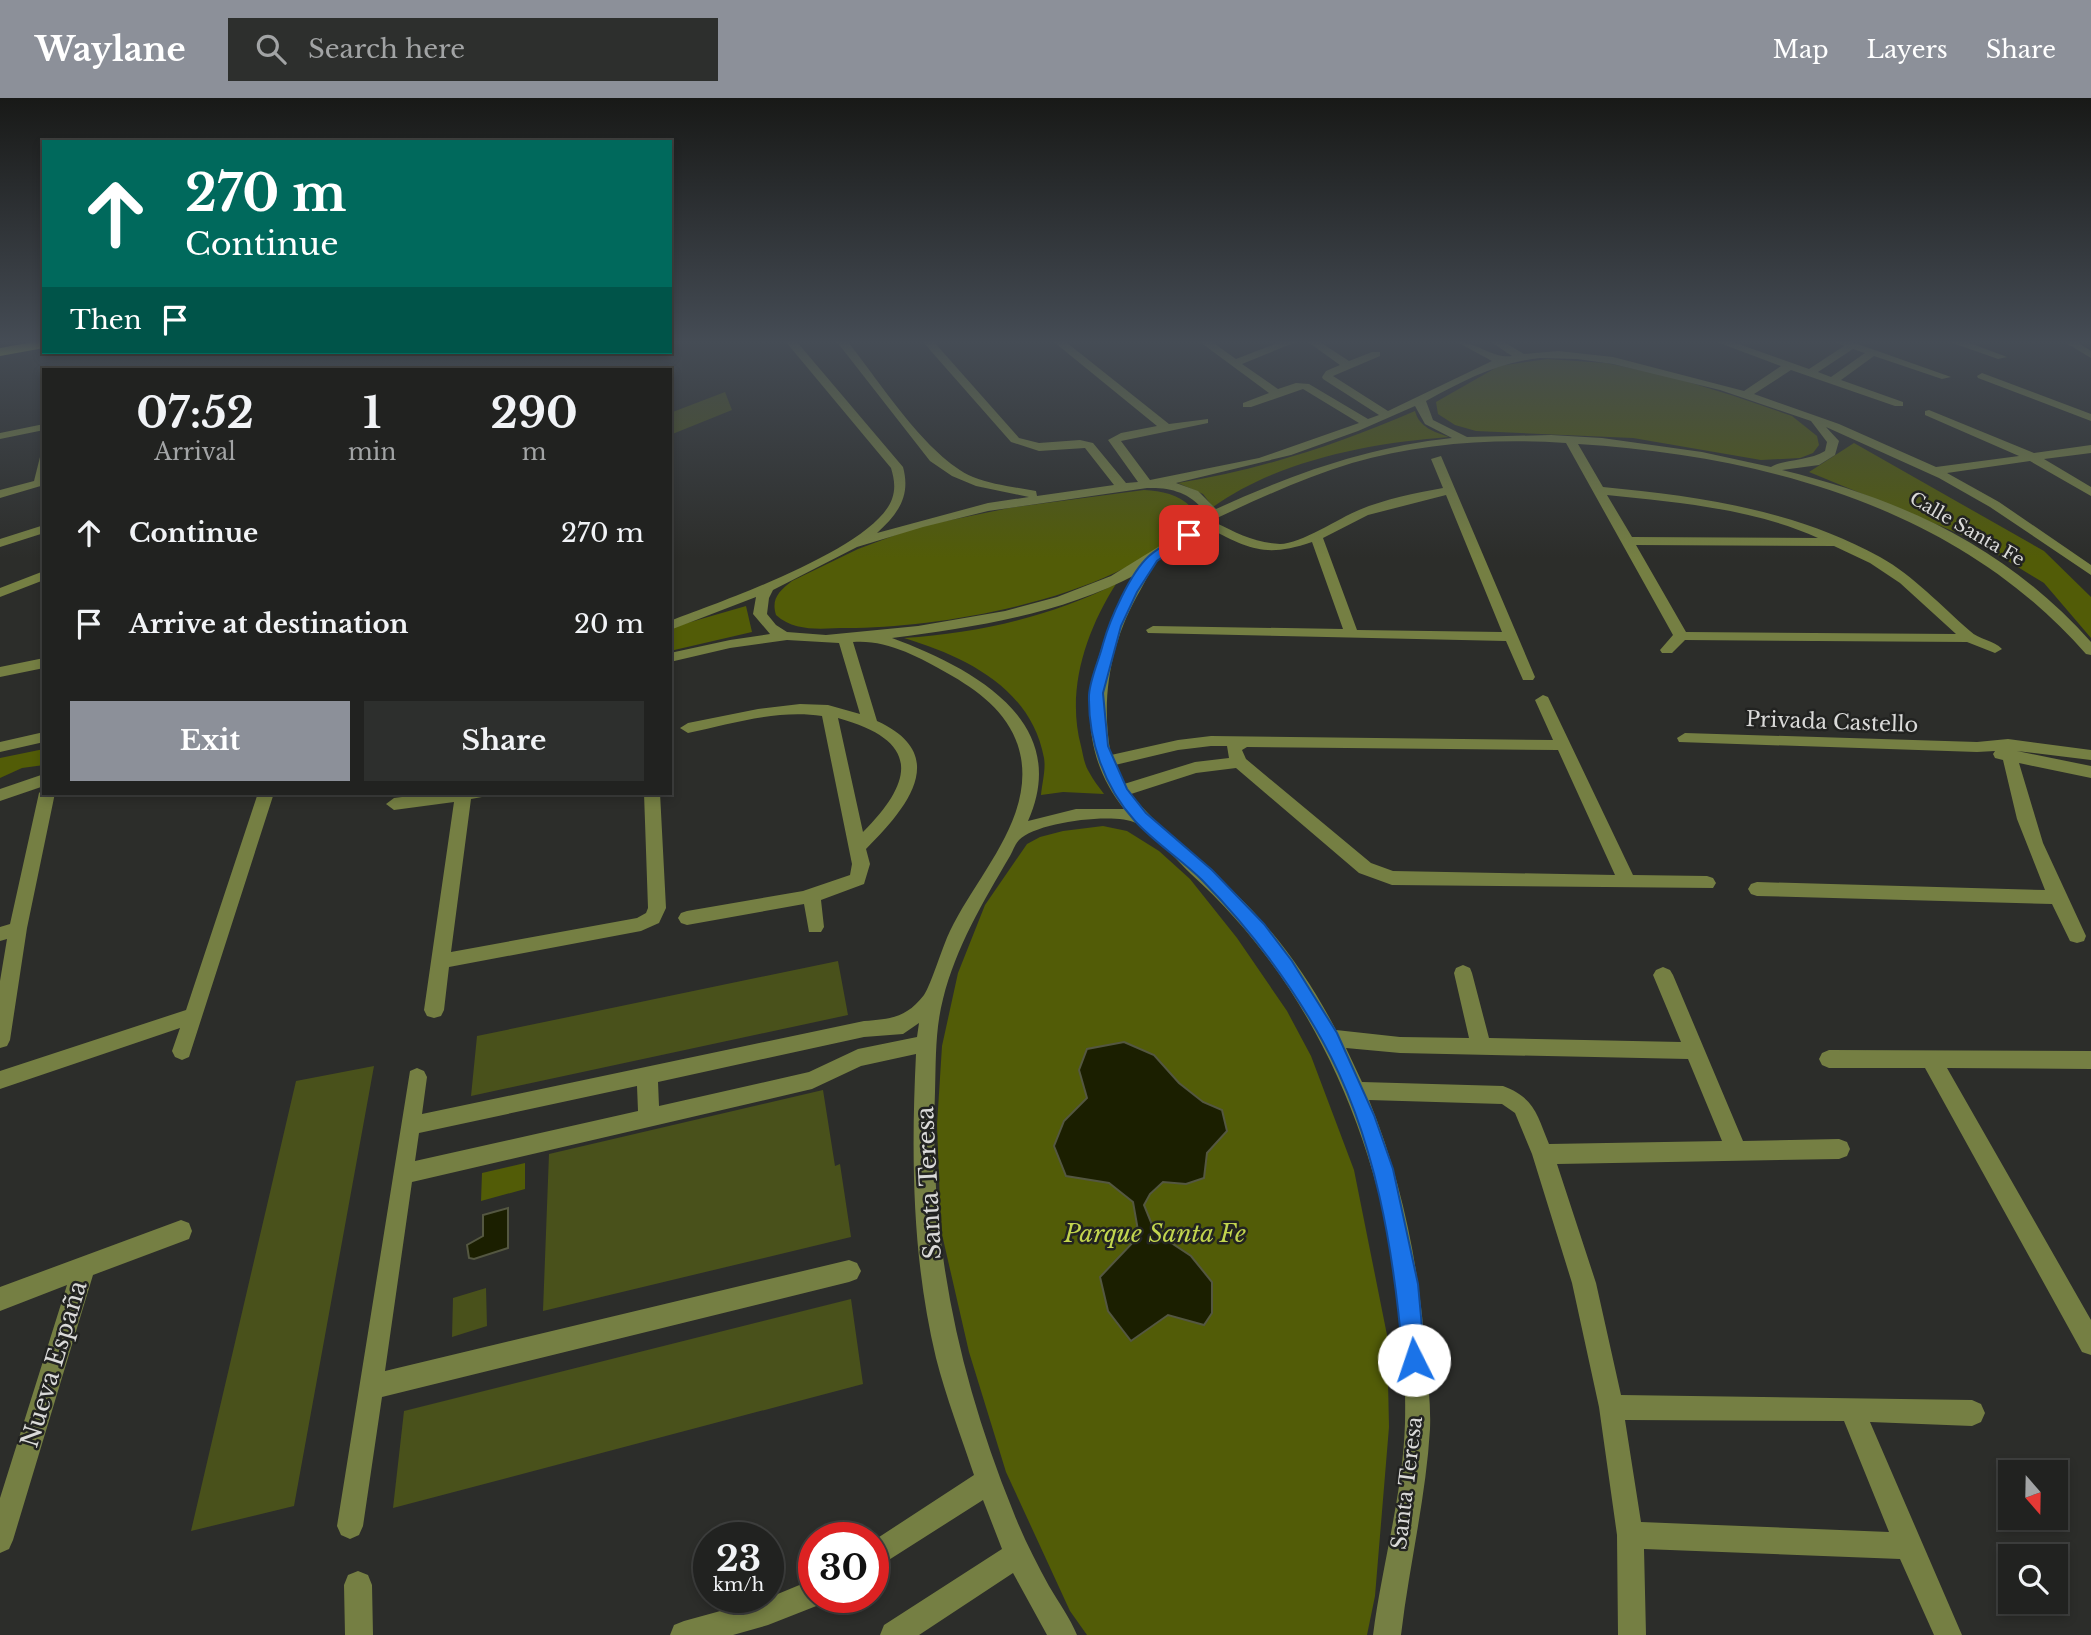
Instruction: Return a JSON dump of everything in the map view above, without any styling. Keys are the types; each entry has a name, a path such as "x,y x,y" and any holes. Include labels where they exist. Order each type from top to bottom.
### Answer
{"street":[{"path":"852,414 897,467 902,485 894,505 882,522 856,544"},
{"path":"899,414 934,458 952,473 979,484 1053,496"},
{"path":"992,414 1016,440 1039,447 1080,443 1088,445 1122,488"},
{"path":"1148,414 1166,428"},
{"path":"1352,414 1367,423"},
{"name":"Calle Santa Fe","path":"1423,414 1429,422 1440,429 1469,440"},
{"path":"1752,465 1789,467 1815,462 1831,453 1833,441 1824,429 1802,414"},
{"name":"Calle Santa Fe","path":"1802,414 1934,471 2033,530 2091,571"},
{"path":"1931,414 2032,457 2091,492"},
{"name":"Calle Santa Fe","path":"1053,496 1163,483 1279,455 1387,415"},
{"path":"1147,484 1114,440 1204,421"},
{"path":"0,436 42,427"},
{"path":"2062,453 2091,436"},
{"name":"Calle Santa Fe","path":"786,636 845,639 872,636 994,618 1058,601 1114,580 1153,559 1211,519 1272,486 1335,463 1402,448 1469,440 1571,441 1673,452 1752,465 1836,488 1904,512 2007,572 2055,610 2091,651"},
{"path":"1571,441 1681,636"},
{"path":"1934,471 2091,449"},
{"path":"1437,459 1528,677"},
{"path":"0,494 37,485 42,471"},
{"path":"1163,483 1194,495 1211,519 1253,546 1265,544 1282,548 1316,536 1364,512 1400,501 1450,491"},
{"path":"1598,490 1667,497 1772,517 1841,542 1905,580 1969,638 1995,649"},
{"path":"672,625 768,587 856,544 954,515 1053,496"},
{"path":"1772,517 1772,543"},
{"path":"0,543 42,530"},
{"path":"1316,536 1352,635"},
{"path":"1627,541 1841,542"},
{"name":"Santa Teresa","path":"1153,559 1131,592 1115,626 1096,693 1100,746 1106,762 1121,791 1140,817 1206,874 1258,929 1286,966 1331,1038 1355,1091 1383,1169 1407,1284 1413,1338 1417,1428 1387,1635"},
{"path":"0,593 42,576"},
{"path":"768,587 762,598 760,614 770,628 786,636"},
{"path":"1153,630 1511,637"},
{"path":"672,658 730,644 786,636"},
{"name":"Santa Teresa","path":"872,636 913,651 985,690 1003,706 1020,730 1030,758 1029,794 1016,833 974,902 933,998 922,1124 927,1233 946,1348 988,1481 1018,1554 1063,1635"},
{"path":"1667,650 1681,636 1969,638"},
{"path":"845,639 870,723"},
{"path":"0,673 42,663"},
{"path":"1544,700 1562,745 1627,882"},
{"path":"687,918 812,895 844,887 858,879 861,864 828,710"},
{"path":"688,728 775,711 828,710 870,723 898,742 910,762 910,774 897,803 858,848"},
{"path":"0,747 42,737"},
{"name":"Privada Castello","path":"1685,738 1978,747 2091,755"},
{"path":"1245,740 1233,749 1239,762 1364,868 1377,875 1392,878 1707,883"},
{"path":"1106,762 1178,745 1245,740 1562,745"},
{"path":"2077,936 2057,897 2025,821 2009,750 2091,772"},
{"path":"1121,791 1195,768 1239,762"},
{"path":"0,795 42,781"},
{"path":"0,1040 9,931 46,795"},
{"path":"182,1051 265,795"},
{"path":"394,804 430,795"},
{"path":"434,1010 469,795"},
{"path":"442,961 641,924 653,918 657,908 652,795"},
{"path":"1016,833 1039,822 1078,813 1140,817"},
{"path":"1757,889 2057,897"},
{"path":"812,895 815,927"},
{"path":"1463,973 1481,1046"},
{"path":"1663,975 1735,1149"},
{"name":"Santa Teresa","path":"410,1126 864,1029 903,1026 933,998"},
{"path":"0,1080 192,1016"},
{"path":"1331,1038 1400,1045 1694,1051"},
{"path":"403,1174 811,1080 858,1058 928,1043"},
{"path":"1829,1059 2091,1060"},
{"path":"1931,1059 2091,1343"},
{"path":"647,1075 649,1117"},
{"path":"350,1526 417,1077"},
{"path":"1355,1091 1503,1095 1513,1098 1523,1107 1543,1154 1584,1283 1611,1408 1630,1535 1632,1635"},
{"path":"1543,1154 1839,1149"},
{"path":"0,1299 181,1231"},
{"name":"Nueva España","path":"0,1540 84,1268"},
{"path":"370,1388 849,1271"},
{"path":"1611,1408 1852,1409 1972,1413"},
{"path":"1852,1409 1948,1635"},
{"path":"889,1546 988,1481"},
{"path":"1630,1535 1908,1546"},
{"path":"894,1635 1018,1554"},
{"path":"358,1585 359,1635"},
{"path":"684,1635 768,1611 798,1599"}],"green space":[{"path":"1408,414 1416,414 1424,425 1449,437 1357,449 1326,457 1267,477 1213,507 1203,494 1178,483 1239,471 1357,434"},
{"path":"1438,414 1785,414 1817,436 1819,445 1813,453 1800,458 1761,460 1633,438 1476,431 1455,425"},
{"path":"1854,443 2044,551 2091,597 2091,638 2044,583 1972,539 1809,472"},
{"path":"1144,490 1163,492 1181,499 1191,507 1190,520 1160,547 1122,569 1078,588 981,614 887,627 810,628 792,625 776,615 777,596 792,581 858,549 917,527 1009,508"},
{"path":"1116,584 1088,641 1076,704 1077,725 1087,769 1104,794 1063,792 1041,795 1044,758 1037,734 1025,712 1010,694 972,666 904,638 1013,622 1065,606"},
{"path":"746,606 752,632 672,651 672,627"},
{"path":"42,749 42,765 22,768 0,778 0,758"},
{"name":"Parque Santa Fe","path":"1103,826 1127,831 1159,851 1190,879 1237,938 1287,1011 1311,1056 1354,1170 1387,1335 1389,1427 1375,1596 1367,1635 1087,1635 1070,1611 1006,1472 969,1352 941,1230 937,1125 942,1046 958,973 985,905 1027,844 1040,837 1063,831"},
{"path":"525,1163 525,1189 481,1201 482,1173"}],"shaded area":[{"path":"1124,1042 1154,1055 1179,1083 1203,1102 1222,1110 1227,1131 1207,1153 1204,1178 1186,1184 1163,1182 1150,1194 1144,1205 1155,1232 1191,1256 1212,1282 1212,1313 1204,1325 1168,1315 1131,1341 1108,1311 1100,1277 1139,1236 1133,1202 1109,1183 1066,1176 1054,1146 1064,1121 1087,1098 1079,1070 1087,1049"},
{"path":"508,1208 508,1248 474,1259 469,1258 467,1245 483,1236 483,1215"}],"building":[{"path":"672,414 723,414 672,434"},
{"path":"838,961 848,1015 471,1096 477,1036"},
{"path":"374,1066 294,1506 191,1531 296,1081"},
{"path":"823,1090 835,1166 840,1164 851,1237 543,1311 549,1154"},
{"path":"486,1288 487,1326 452,1337 453,1298"},
{"path":"851,1299 863,1384 393,1508 404,1411"}],"route":[{"path":"1189,535 1153,559 1131,592 1115,626 1096,693 1100,746 1121,791 1140,817 1206,874 1258,929 1286,966 1331,1038 1365,1115 1383,1169 1407,1284 1414,1360"}]}
